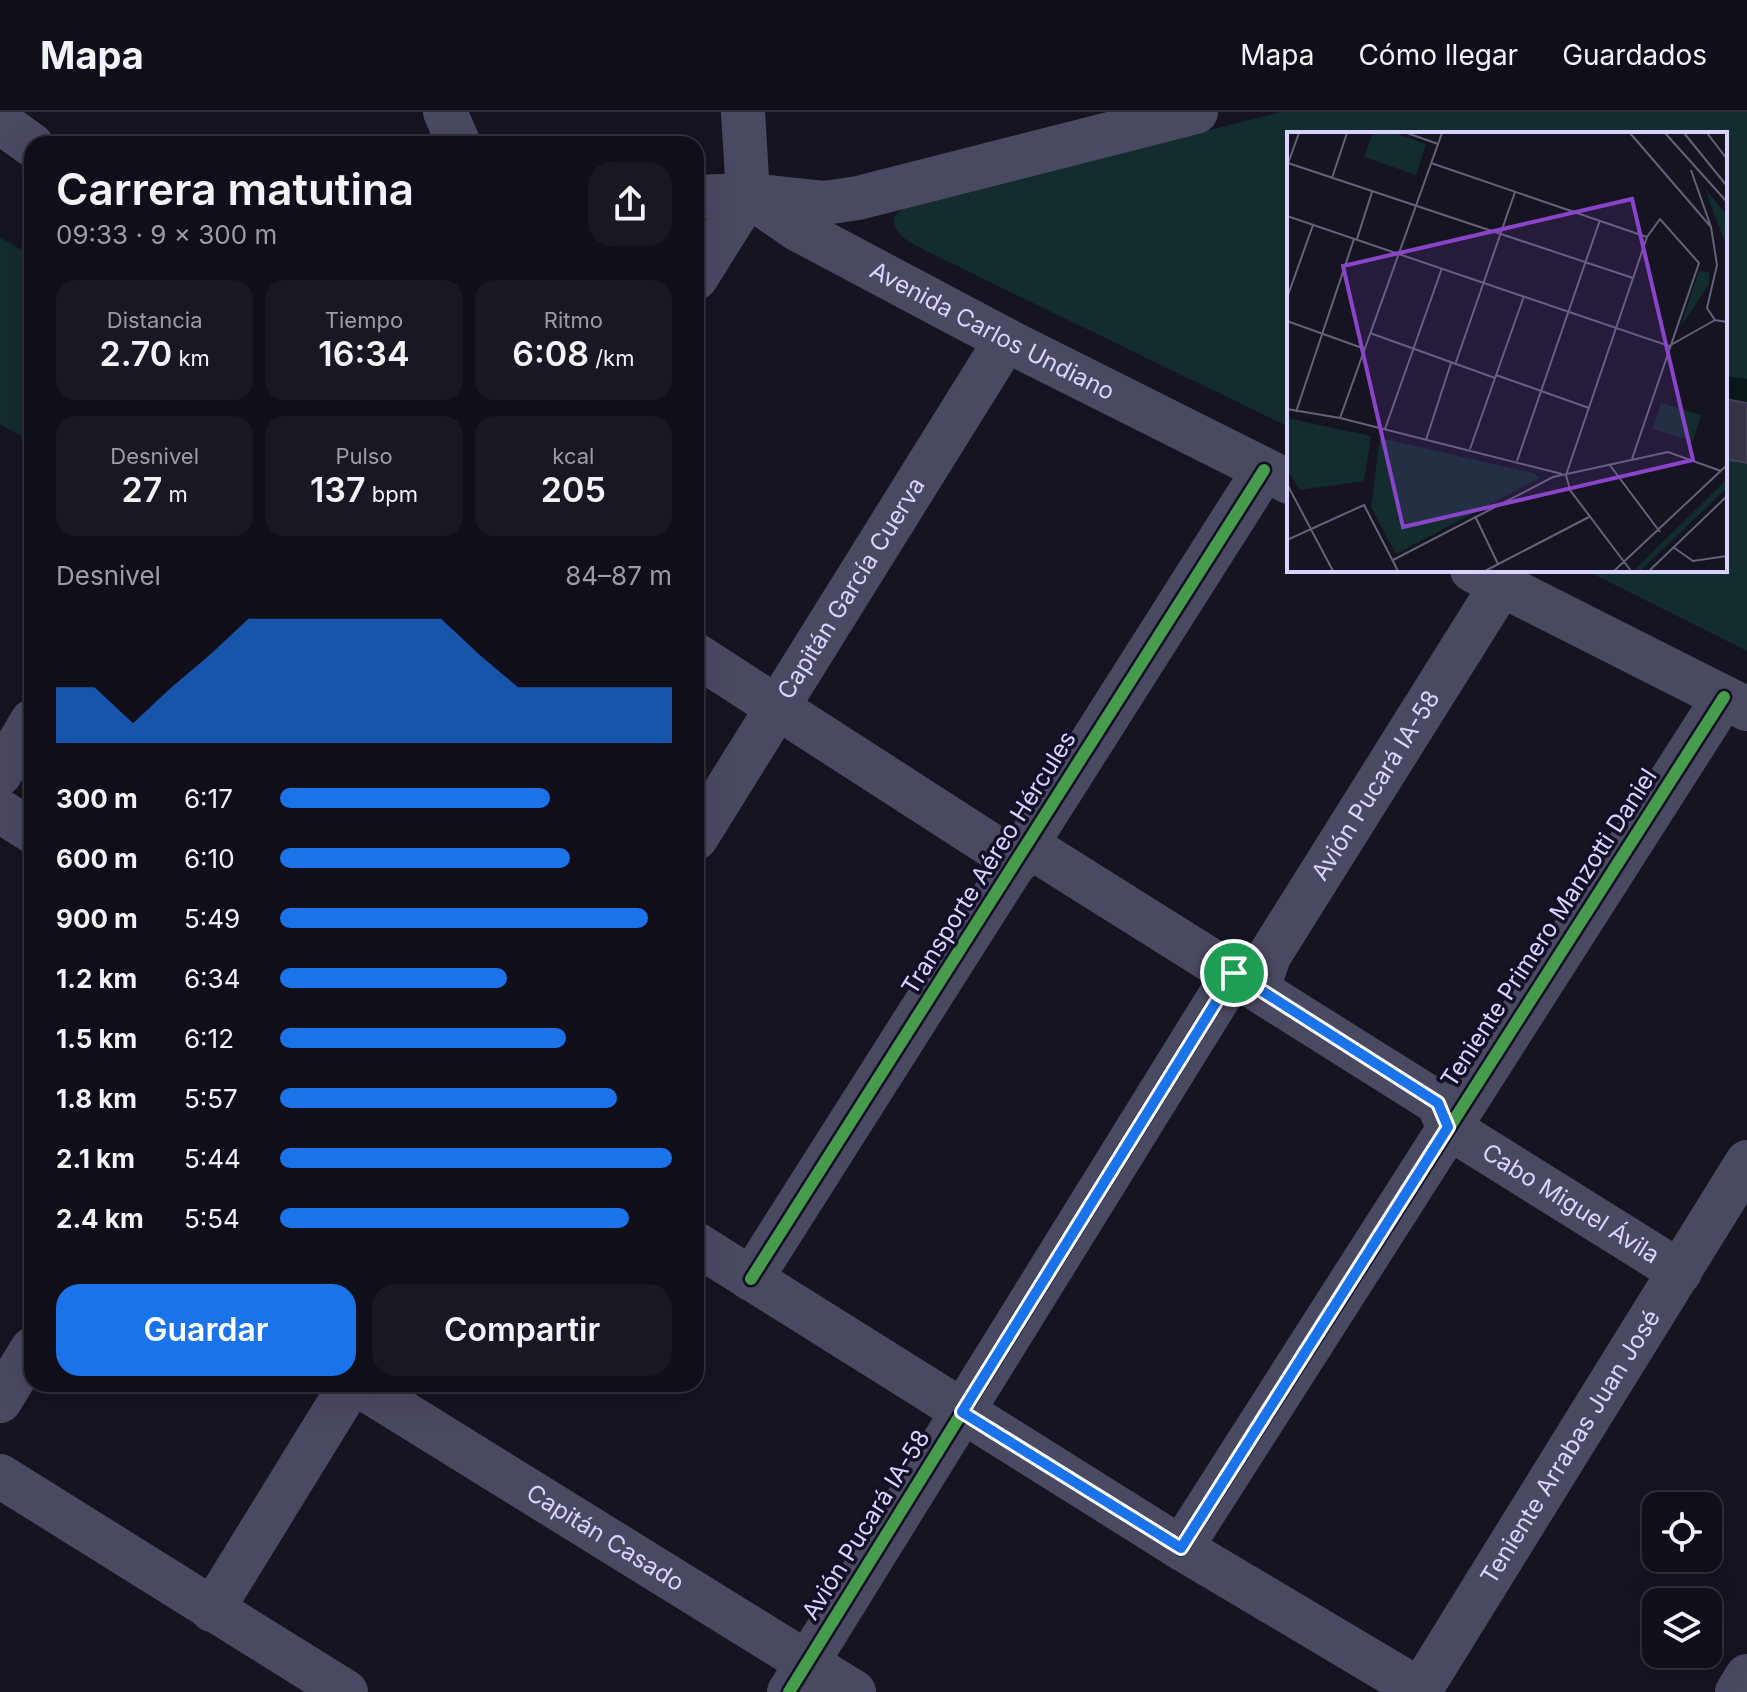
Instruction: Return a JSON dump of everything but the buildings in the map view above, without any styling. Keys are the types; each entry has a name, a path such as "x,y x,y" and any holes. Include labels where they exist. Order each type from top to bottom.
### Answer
{"street":[{"path":"445,112 456,136"},
{"path":"704,265 748,195 743,112"},
{"path":"704,197 748,195 824,203 858,198 1196,112"},
{"path":"0,122 24,139"},
{"name":"Avenida Carlos Undiano","path":"748,195 797,229 1006,340 1277,476"},
{"name":"Capitán García Cuerva","path":"704,825 1006,340"},
{"name":"Transporte Aéreo Hércules","path":"751,1279 1022,853 1277,476"},
{"path":"1487,577 1735,703"},
{"name":"Avión Pucará IA-58","path":"798,1678 962,1412 1246,981 1269,956 1487,577"},
{"name":"Cabo Miguel Ávila","path":"704,660 1022,853 1246,981 1438,1103 1448,1127 1680,1272"},
{"name":"Teniente Primero Manzotti Daniel","path":"1181,1548 1448,1127 1735,703"},
{"path":"0,774 24,734"},
{"path":"0,811 24,826"},
{"name":"Teniente Arrabas Juan José","path":"1420,1691 1680,1272 1742,1181"},
{"path":"704,1249 1181,1548 1420,1691"},
{"path":"0,1401 24,1362"},
{"path":"212,1610 349,1392"},
{"name":"Capitán Casado","path":"366,1392 798,1678 854,1692"},
{"path":"0,1476 346,1692"},
{"path":"1737,1692 1747,1676"}],"green space":[{"path":"1281,112 1747,112 1747,651 1589,572 1727,572 1727,132 1287,132 1287,426 930,253 897,230 894,217 904,207"},
{"path":"0,237 24,251 24,438 0,424"}],"cycle path":[{"path":"751,1279 1264,470"},
{"path":"1181,1548 1724,697"},
{"path":"789,1692 1234,973"}],"route":[{"path":"1234,973 1438,1103 1448,1127 1181,1548 962,1412 1234,973"}]}
